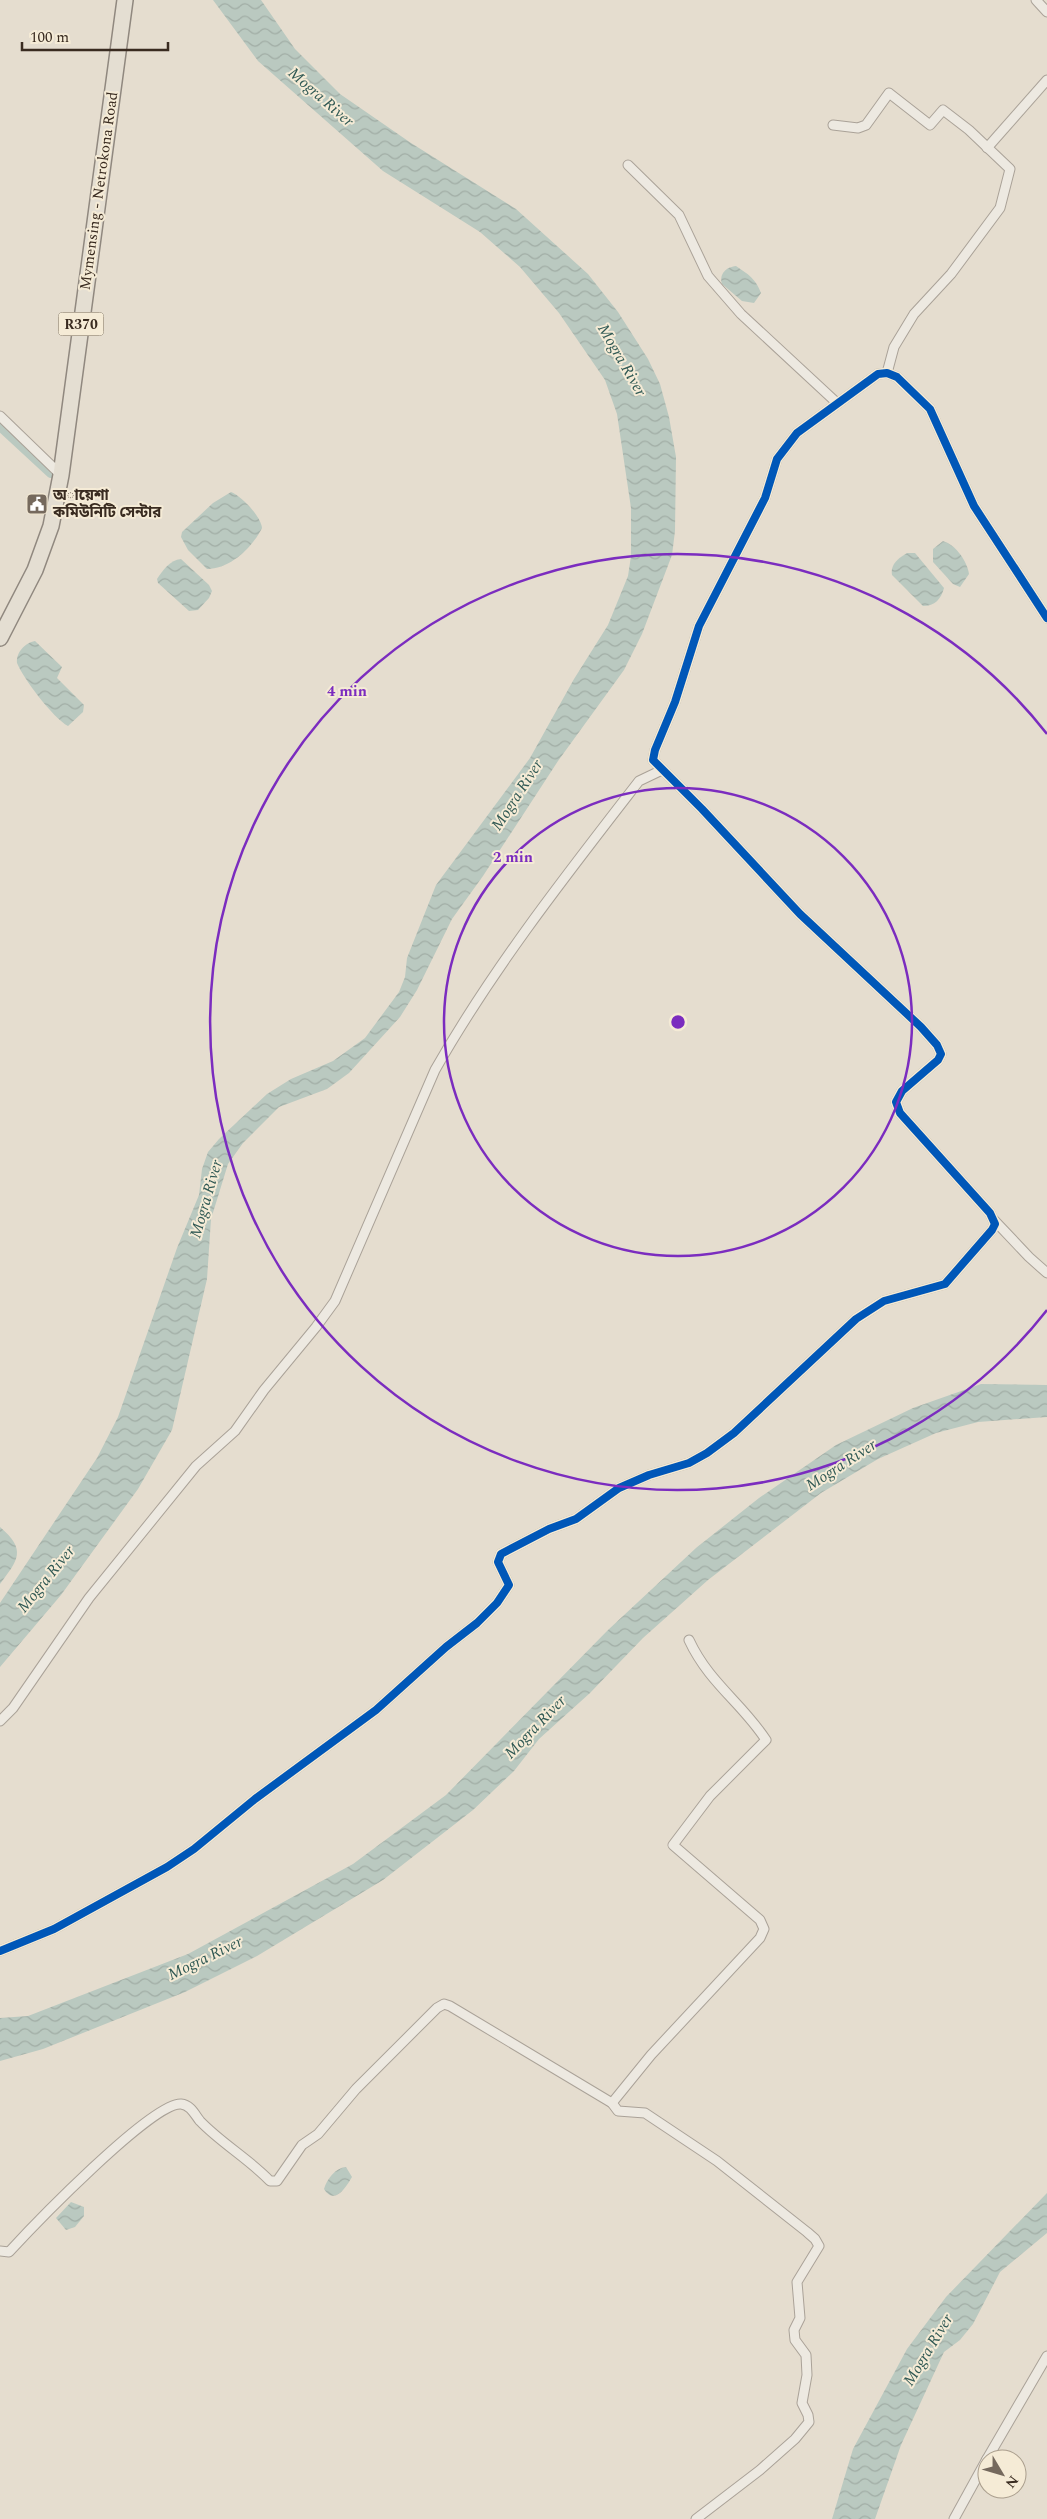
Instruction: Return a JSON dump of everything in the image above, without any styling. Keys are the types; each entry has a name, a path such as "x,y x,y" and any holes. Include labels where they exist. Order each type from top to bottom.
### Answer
{"main road":[{"name":"Mymensing - Netrokona Road","path":"0,638 35,570 51,526 61,475 125,0"}],"street":[{"path":"1036,0 1047,12"},
{"path":"987,148 1047,80"},
{"path":"833,125 858,128 866,125 889,93 930,125 943,110 1010,170 1000,208 951,274 910,319 894,347 887,373"},
{"path":"628,165 679,215 708,276 741,314 837,403"},
{"path":"1047,618 974,506 930,409 897,377 887,373 878,374 798,433 777,459 765,498 699,626 675,702 654,750 653,760 702,808 800,914 921,1027 937,1045 941,1054 938,1060 902,1091 896,1102 900,1114 994,1220 1047,1273"},
{"path":"0,416 61,475"},
{"path":"0,1721 13,1708 89,1598 196,1466 235,1431 264,1390 335,1301 434,1070 450,1043 536,914 639,782 662,770"},
{"path":"0,1951 54,1929 167,1867 194,1849 255,1799 376,1710 446,1647 477,1623 497,1603 509,1585 498,1562 501,1554 549,1529 576,1519 619,1488 649,1475 690,1463 707,1453 734,1433 856,1319 884,1301 945,1284 992,1230 995,1224 994,1220"},
{"path":"612,2103 651,2054 760,1938 764,1929 760,1920 673,1845 710,1796 766,1740 755,1723 729,1698 710,1674 696,1655 689,1640"},
{"path":"0,2251 9,2252 60,2198 149,2120 171,2106 182,2104 191,2109 201,2122 270,2181 277,2181 302,2145 318,2134 356,2089 444,2004 612,2103 618,2111 646,2113 681,2136 807,2232 815,2239 819,2246 797,2282 800,2318 794,2330 795,2340 806,2355 807,2375 802,2403 808,2415 808,2422 796,2439 760,2470 696,2519"},
{"path":"993,2449 1047,2356"},
{"path":"954,2519 977,2477"}],"water":[{"name":"Mogra River","path":"213,0 261,0 295,49 340,94 411,143 516,209 588,274 618,312 648,359 660,384 669,417 676,457 675,531 672,555 642,634 624,670 558,761 483,876 452,919 417,990 400,1017 349,1073 327,1089 279,1107 243,1143 228,1164 211,1219 207,1279 172,1430 138,1489 61,1595 0,1667 0,1603 97,1458 118,1417 177,1248 199,1195 202,1169 208,1152 219,1139 267,1094 291,1079 333,1061 365,1038 399,992 405,977 407,958 436,885 530,758 574,679 608,625 628,576 631,556 631,508 617,414 605,380 559,313 520,267 480,232 383,171 258,61"},
{"path":"736,266 751,277 759,288 761,293 754,303 742,301 722,284 722,274 729,268"},
{"path":"231,492 250,507 261,523 262,528 258,536 239,556 224,565 207,569 188,550 181,537 182,532 213,503"},
{"path":"943,541 956,550 968,569 969,574 960,587 953,584 933,562 933,549"},
{"path":"907,553 915,553 944,588 939,599 934,603 923,606 892,575 892,568 898,559"},
{"path":"181,559 209,585 212,591 209,598 198,610 189,611 158,583 157,579 167,566 173,561"},
{"path":"35,641 62,667 57,678 84,705 83,712 68,726 39,697 17,663 18,655 22,649"},
{"name":"Mogra River","path":"981,1384 1047,1385 1047,1417 978,1422 936,1433 878,1459 821,1493 708,1580 643,1638 590,1693 539,1739 514,1771 473,1810 383,1880 257,1956 185,1992 43,2049 0,2061 0,2018 28,2016 188,1954 353,1864 446,1795 608,1630 696,1548 759,1498 836,1445 913,1408"},
{"path":"0,1527 14,1542 17,1555 0,1584"},
{"path":"346,2167 352,2177 347,2185 336,2195 328,2194 324,2189 329,2178 338,2169"},
{"name":"Mogra River","path":"1047,2193 1047,2233 1000,2272 973,2324 960,2340 944,2352 901,2445 875,2519 832,2519 853,2449 907,2349 946,2297"},
{"path":"71,2202 84,2207 84,2216 75,2227 66,2230 56,2218"}],"waterway":[{"path":"0,426 51,473"}],"cycle path":[{"path":"0,1951 54,1929 167,1867 194,1849 255,1799 376,1710 446,1647 477,1623 497,1603 509,1585 498,1562 501,1554 549,1529 576,1519 619,1488 649,1475 689,1463 707,1453 734,1433 856,1319 884,1301 945,1284 992,1230 995,1224 990,1213 900,1113 896,1102 902,1091 938,1060 941,1054 937,1045 921,1027 800,914 702,809 653,760 655,750 675,702 699,626 765,498 777,459 797,433 878,374 887,373 897,377 930,409 974,506 1047,618"}],"place":[{"name":"অায়েশা কমিউনিটি সেন্টার","path":"37,504"}]}
